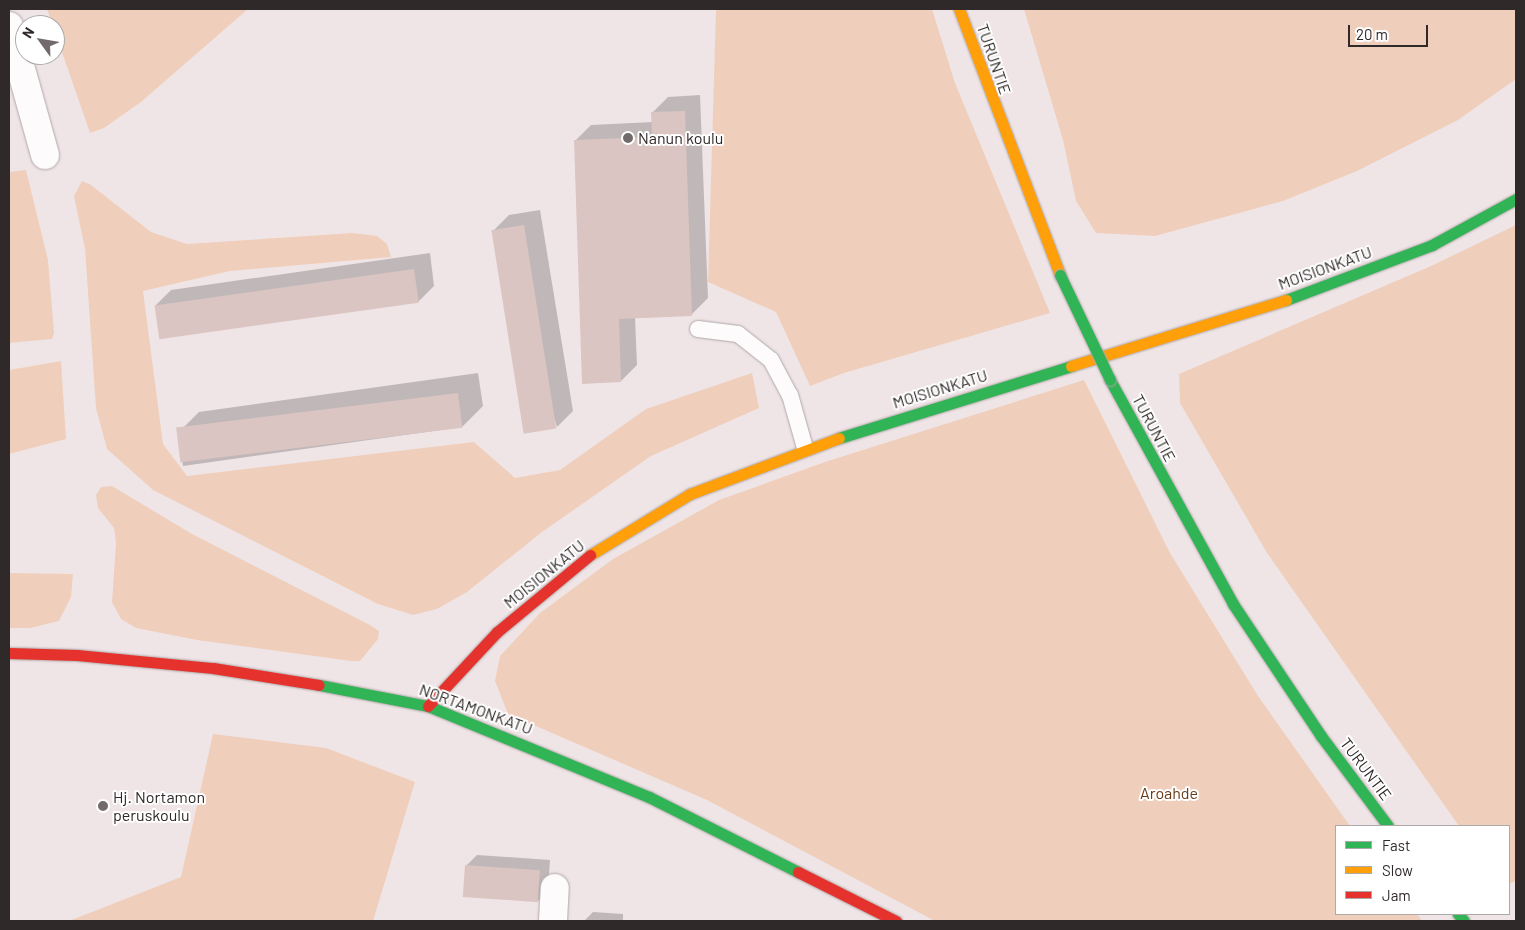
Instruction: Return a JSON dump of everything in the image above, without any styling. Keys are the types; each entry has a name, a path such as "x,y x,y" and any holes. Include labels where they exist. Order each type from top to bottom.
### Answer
{"main road":[{"name":"TURUNTIE","path":"960,9 990,96 1060,275 1110,380 1233,604 1321,736 1387,825"},
{"name":"MOISIONKATU","path":"428,706 497,632 576,564 690,494 805,448 1320,289 1432,245 1516,199"},
{"name":"NORTAMONKATU","path":"9,653 77,655 213,668 366,692 428,706 649,797 896,921"}],"street":[{"path":"9,26 45,155"},
{"path":"553,921 555,888"}],"lane":[{"path":"698,329 738,334 771,360 790,394 805,448"}],"green space":[{"path":"47,9 248,9 141,102 104,128 90,133 65,61 65,15 49,15"},
{"path":"716,9 932,9 955,83 1050,313 844,373 810,386 776,312 708,282"},
{"path":"1024,9 1516,9 1516,79 1458,120 1357,171 1283,201 1155,236 1096,233 1076,201 1063,140"},
{"path":"26,170 48,260 54,333 52,339 9,343 9,172"},
{"path":"82,181 91,185 151,232 187,244 353,233 377,236 387,244 391,257 230,271 143,291 163,444 187,476 474,442 515,478 560,470 646,409 752,373 759,408 651,456 542,532 467,592 437,609 413,615 378,604 153,490 107,449 96,408 85,249 74,196"},
{"path":"1516,225 1516,881 1510,884 1510,825 1458,825 1267,553 1180,403 1179,374 1431,266"},
{"path":"61,361 66,439 9,454 9,370"},
{"name":"Aroahde","path":"1084,380 1170,553 1258,696 1349,825 1335,825 1335,915 1418,915 1422,921 935,921 707,800 508,714 495,681 500,656 540,613 613,559 719,500 828,461"},
{"path":"112,486 192,534 370,625 379,631 378,639 360,661 351,661 197,640 136,628 121,619 112,602 116,543 114,528 98,508 96,495 101,487"},
{"path":"9,573 73,574 71,597 59,621 30,628 9,628"},
{"path":"213,734 326,748 415,782 373,921 69,921 181,877"}],"building":[{"path":"685,111 692,316 619,319 621,382 582,384 574,140 652,137 651,112"},
{"path":"524,225 556,428 524,434 491,230"},
{"path":"414,269 419,303 159,339 155,305"},
{"path":"458,393 462,428 180,462 176,428"},
{"path":"465,865 540,870 538,902 463,897"}],"traffic: fast":[{"path":"1286,300 1432,245 1516,199"},
{"path":"1060,275 1110,380"},
{"path":"839,438 1071,366"},
{"path":"1110,380 1233,604 1321,736 1387,825"},
{"path":"319,685 428,706 649,797 798,872"},
{"path":"1459,915 1464,921"}],"traffic: slow":[{"path":"959,9 1060,275"},
{"path":"1071,366 1286,300"},
{"path":"590,555 690,494 839,438"}],"traffic: jam":[{"path":"428,706 497,632 590,555"},
{"path":"9,653 77,655 213,668 319,685"},
{"path":"798,872 896,921"}],"place":[{"name":"Nanun koulu","path":"628,138"},
{"name":"Hj. Nortamon peruskoulu","path":"103,806"}]}
